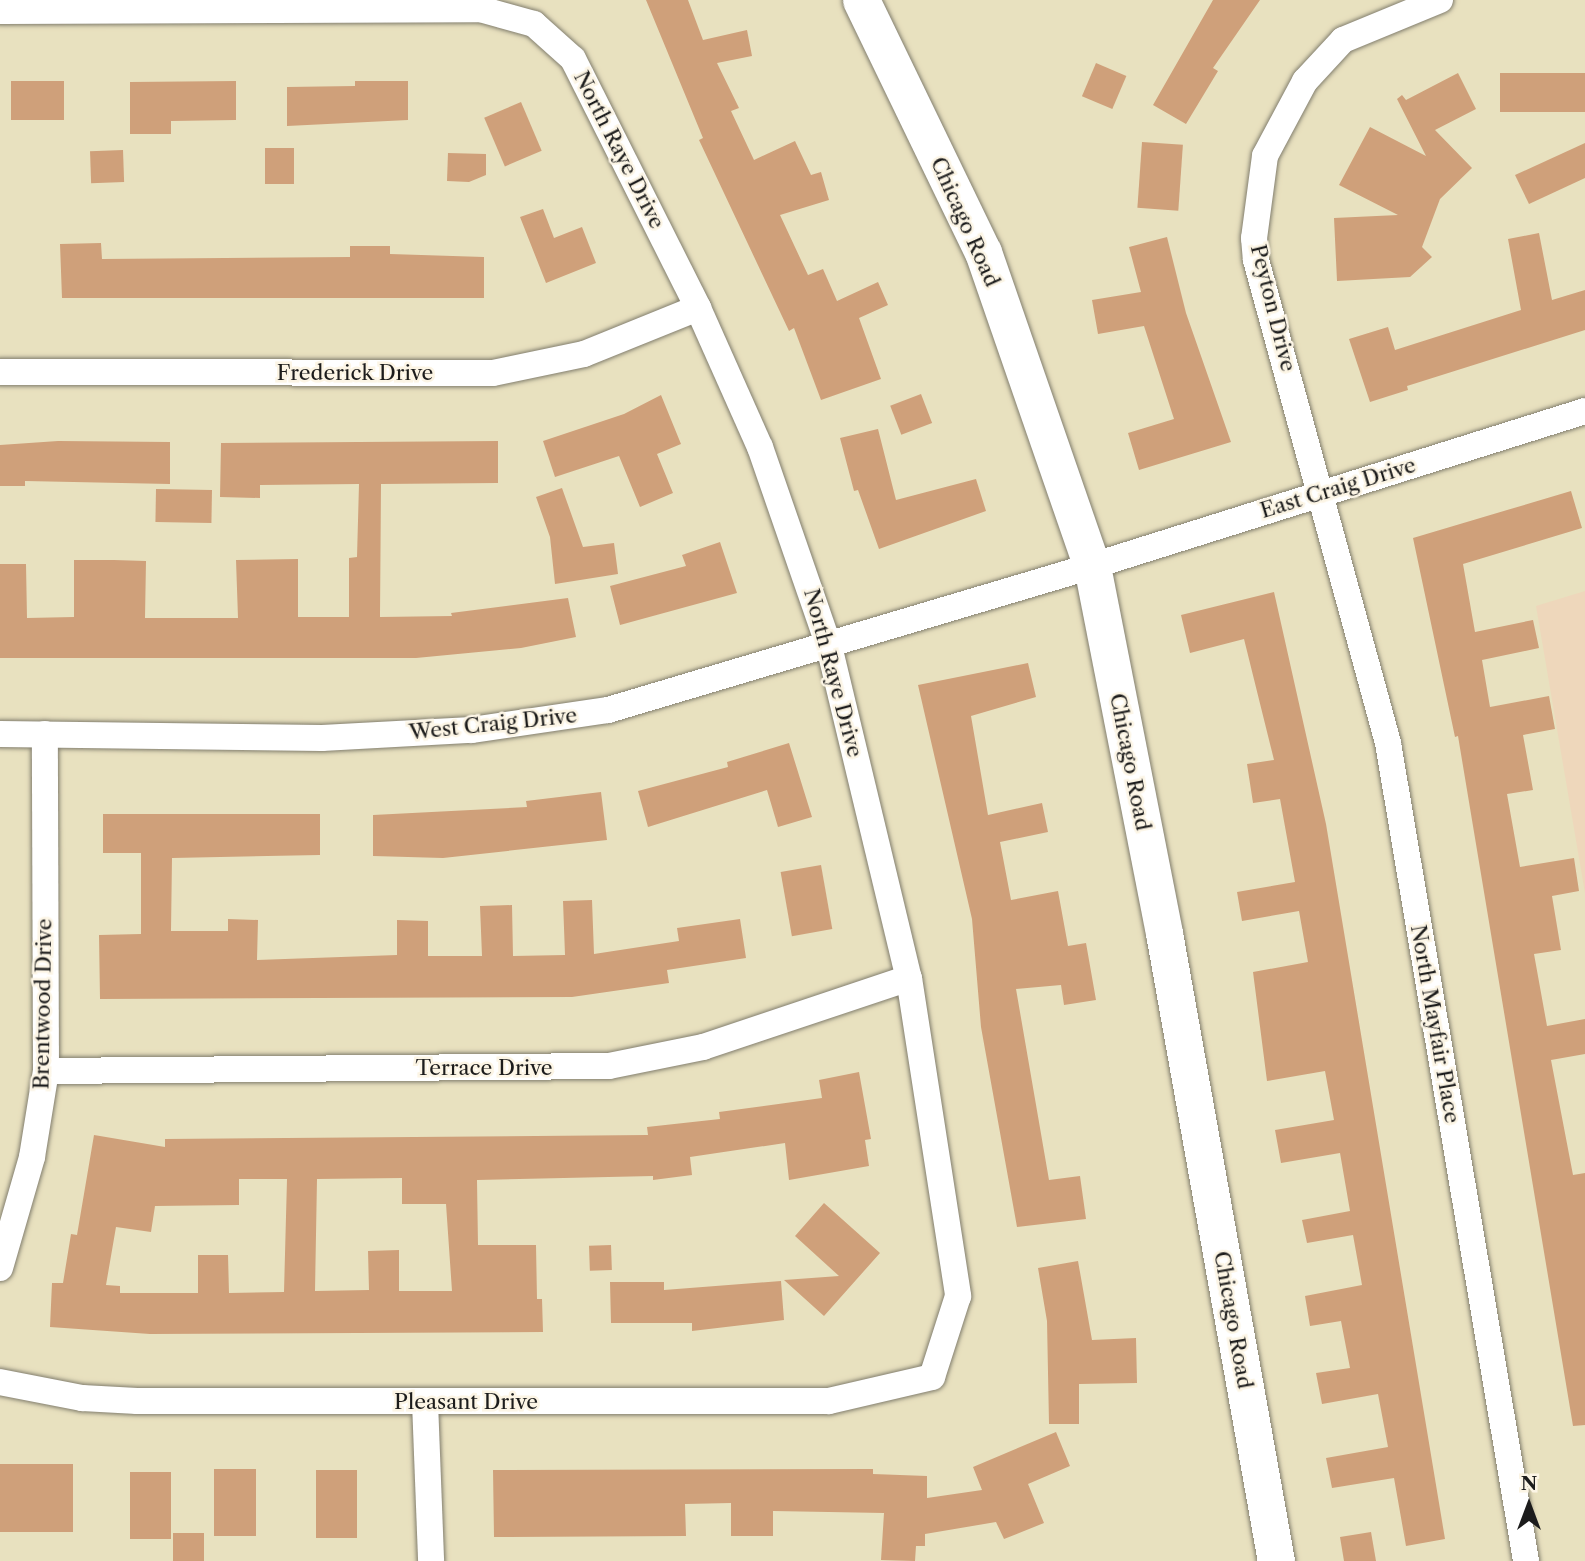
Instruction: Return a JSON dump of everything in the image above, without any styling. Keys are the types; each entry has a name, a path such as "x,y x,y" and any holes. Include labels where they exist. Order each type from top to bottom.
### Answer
{"street":[{"name":"Chicago Road","path":"862,0 983,252 1092,566 1164,933 1276,1561"},
{"name":"Peyton Drive","path":"1323,492 1256,260 1256,208 1265,156 1305,81 1343,40 1440,0"},
{"name":"North Raye Drive","path":"0,11 480,9 534,24 573,59 698,308 773,481 829,646 909,978 958,1296 932,1377"},
{"name":"Frederick Drive","path":"0,372 493,373 584,354 698,308"},
{"name":"East Craig Drive","path":"1092,566 1585,411"},
{"name":"North Mayfair Place","path":"1323,492 1388,743 1526,1561"},
{"name":"West Craig Drive","path":"0,734 323,738 516,726 608,710 1092,566"},
{"name":"Brentwood Drive","path":"0,1268 32,1157 46,1070 45,734"},
{"name":"Terrace Drive","path":"46,1070 610,1066 703,1046 909,978"},
{"name":"Pleasant Drive","path":"0,1382 82,1398 137,1401 829,1401 932,1377"},
{"path":"425,1402 431,1561"}],"shaded area":[{"path":"1585,591 1585,893 1536,606"}],"building":[{"path":"646,0 688,0 703,40 747,30 752,56 717,63 739,108 731,111 754,160 795,141 811,175 821,172 829,200 780,215 808,275 823,269 837,301 878,282 888,305 859,318 881,379 821,400 794,328 789,331 699,140 703,138"},
{"path":"1213,0 1260,0 1213,68 1218,71 1186,124 1153,105"},
{"path":"1096,63 1126,76 1112,109 1082,96"},
{"path":"1458,73 1476,109 1435,130 1472,168 1440,199 1422,247 1432,257 1410,277 1337,281 1334,218 1398,215 1339,185 1370,127 1426,156 1397,99 1402,95 1406,100"},
{"path":"1500,73 1585,73 1585,112 1500,112"},
{"path":"11,81 64,81 64,120 11,120"},
{"path":"236,81 236,120 171,121 171,134 130,134 130,82"},
{"path":"355,81 408,81 408,120 287,126 287,87 355,86"},
{"path":"521,102 542,151 505,166 484,118"},
{"path":"1142,142 1183,145 1178,211 1137,208"},
{"path":"1585,143 1585,178 1529,204 1515,175"},
{"path":"265,148 294,148 294,184 265,184"},
{"path":"123,150 124,182 91,183 90,151"},
{"path":"448,153 486,154 486,175 469,182 447,181"},
{"path":"543,209 554,238 582,227 596,263 546,283 520,217"},
{"path":"1539,233 1552,300 1585,290 1585,330 1407,386 1408,390 1370,402 1349,339 1388,327 1395,350 1521,310 1508,239"},
{"path":"1167,237 1186,313 1231,442 1139,470 1128,433 1174,419 1144,326 1098,334 1092,300 1141,292 1129,247"},
{"path":"101,243 102,259 350,257 350,246 390,246 390,254 484,257 484,298 62,298 60,244"},
{"path":"921,394 932,423 901,435 890,406"},
{"path":"661,395 681,444 657,454 673,493 640,507 619,456 555,477 543,441 624,414"},
{"path":"878,429 896,500 976,479 986,511 879,549 858,490 854,491 840,438"},
{"path":"58,441 170,442 170,484 25,481 25,486 0,486 0,445"},
{"path":"498,441 498,483 381,484 380,617 452,616 451,613 568,598 576,637 521,648 416,658 0,658 0,564 26,564 27,618 74,617 74,560 114,560 146,561 145,618 238,618 236,560 298,559 298,617 349,617 349,558 357,557 359,484 260,485 260,498 220,497 221,443"},
{"path":"562,488 583,547 614,543 618,574 555,584 550,537 536,497"},
{"path":"156,489 212,490 211,523 155,522"},
{"path":"1571,491 1582,528 1463,564 1475,632 1533,620 1539,648 1482,660 1490,707 1549,696 1555,729 1523,735 1533,790 1507,794 1520,867 1574,858 1579,891 1552,896 1561,950 1534,954 1547,1026 1585,1019 1585,1054 1551,1060 1573,1175 1585,1173 1585,1425 1573,1426 1458,736 1455,737 1413,538"},
{"path":"720,542 737,593 620,625 610,586 686,566 682,555"},
{"path":"1274,592 1326,824 1445,1539 1406,1546 1394,1478 1332,1488 1326,1458 1388,1447 1378,1394 1322,1404 1316,1373 1350,1368 1341,1321 1310,1326 1305,1296 1362,1285 1353,1235 1307,1243 1302,1220 1350,1211 1340,1153 1281,1163 1275,1130 1334,1120 1325,1071 1267,1081 1253,972 1308,962 1299,911 1242,921 1237,892 1295,882 1280,799 1253,803 1247,764 1274,760 1244,639 1190,653 1181,615"},
{"path":"1028,663 1036,697 971,716 988,815 1042,803 1048,832 1000,842 1011,900 1058,891 1068,946 1086,943 1096,1000 1064,1005 1061,985 1016,989 1049,1180 1080,1176 1086,1219 1017,1227 981,1027 972,919 918,685"},
{"path":"789,743 812,817 778,827 767,790 648,827 638,791 728,767 727,762"},
{"path":"601,792 607,840 443,858 373,856 373,815 527,807 526,801"},
{"path":"103,814 320,814 320,855 172,858 171,931 228,931 228,919 258,920 257,960 397,955 397,920 428,921 428,956 482,956 480,906 512,905 513,956 565,955 563,901 592,900 594,954 679,941 677,928 740,919 746,958 667,970 669,983 572,997 100,999 99,935 141,934 141,853 103,853"},
{"path":"821,865 832,929 792,936 781,872"},
{"path":"859,1072 871,1139 865,1140 869,1166 789,1180 785,1143 690,1157 692,1175 653,1180 653,1176 477,1180 478,1245 536,1245 537,1299 542,1299 543,1332 150,1334 50,1327 52,1283 63,1283 71,1234 77,1235 94,1135 165,1147 165,1139 648,1135 647,1127 720,1119 719,1112 822,1098 819,1080","holes":["402,1178 402,1204 446,1204 452,1291 399,1291 399,1250 368,1251 369,1290 315,1291 317,1179","239,1179 287,1179 284,1292 229,1293 228,1255 198,1255 198,1293 120,1293 120,1286 106,1285 116,1227 151,1232 155,1206 239,1205"]},
{"path":"824,1203 880,1253 824,1316 784,1280 839,1276 795,1236"},
{"path":"611,1245 612,1270 590,1271 589,1246"},
{"path":"1078,1261 1092,1340 1136,1338 1137,1383 1079,1384 1079,1424 1049,1424 1047,1321 1038,1268"},
{"path":"781,1281 784,1320 692,1331 692,1323 611,1323 610,1282 664,1282 664,1290"},
{"path":"1056,1432 1070,1466 1028,1484 1044,1523 1004,1539 996,1522 925,1534 925,1546 916,1546 915,1561 881,1560 884,1513 773,1511 773,1536 731,1536 731,1503 685,1504 686,1536 494,1537 493,1470 873,1469 873,1474 927,1476 927,1498 982,1490 973,1467"},
{"path":"0,1464 73,1464 73,1532 0,1532"},
{"path":"214,1469 256,1469 256,1536 214,1536"},
{"path":"316,1470 357,1470 357,1538 316,1538"},
{"path":"130,1472 171,1472 171,1539 130,1539"},
{"path":"1371,1532 1376,1561 1344,1561 1340,1537"},
{"path":"173,1533 204,1533 204,1561 173,1561"}]}
